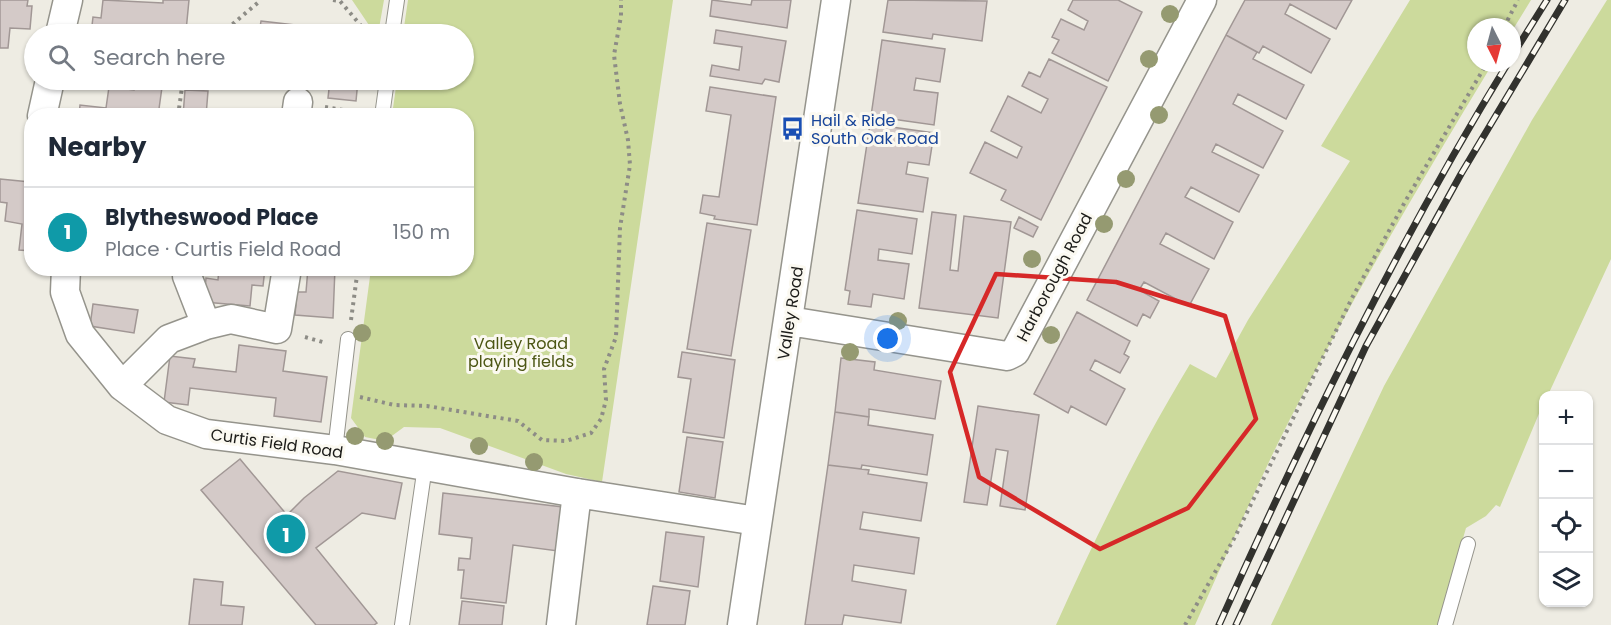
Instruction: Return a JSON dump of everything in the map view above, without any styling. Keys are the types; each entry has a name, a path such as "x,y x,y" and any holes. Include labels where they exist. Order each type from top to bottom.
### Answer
{"street":[{"path":"62,24 68,0"},
{"name":"Valley Road","path":"742,625 836,0"},
{"name":"Harborough Road","path":"789,321 1007,356 1015,352 1202,0"},
{"path":"44,108 48,90"},
{"name":"Curtis Field Road","path":"66,276 65,292 80,334 122,386 167,420 206,434 336,450 577,493 757,521"},
{"path":"187,276 206,325"},
{"path":"122,386 170,339 206,325 231,319 277,329 286,276"},
{"path":"561,625 577,493"}],"lane":[{"path":"393,24 397,0"},
{"path":"378,108 384,90"},
{"path":"336,450 347,344"},
{"path":"402,625 425,466"},
{"path":"1444,625 1468,544"}],"path":[{"path":"233,24 261,0"},
{"path":"333,0 340,1 360,24"},
{"path":"342,391 394,405 427,406 518,421 542,440 566,441 591,433 601,419 606,400 604,369 616,337 620,228 630,165 614,55 621,16 621,0"},
{"path":"1509,18 1518,0"},
{"path":"1185,625 1235,537 1353,298 1406,200 1482,72"},
{"path":"179,108 182,90"},
{"path":"277,329 347,344 357,276"}],"highlighted area":[{"path":"996,274 1116,282 1225,316 1256,419 1188,508 1100,549 979,477 950,372"}],"green space":[{"path":"352,0 384,0 380,24 368,24"},
{"name":"Valley Road playing fields","path":"408,0 673,0 602,482 566,474 440,428 404,427 385,441 365,437 351,418 370,276 474,276 474,108 393,108 396,90 474,90 474,24 404,24"},
{"path":"1410,0 1531,0 1520,18 1467,18 1467,72 1488,72 1388,239 1314,373 1265,470 1195,625 1056,625 1119,493 1190,364 1216,378 1248,320 1350,161 1321,146"},
{"path":"1607,0 1611,0 1611,259 1550,391 1539,391 1539,414 1500,507 1496,505 1486,516 1466,528 1438,625 1271,625 1384,386 1532,120"}],"building":[{"path":"0,0 28,0 27,6 32,6 30,24 24,24 24,29 10,28 8,48 0,48"},
{"path":"103,0 163,3 163,0 189,0 187,24 92,24 93,17 101,18"},
{"path":"712,0 751,5 752,0 791,0 787,28 710,16"},
{"path":"888,0 987,1 982,41 933,34 932,39 883,32"},
{"path":"1073,0 1118,0 1142,12 1108,81 1052,53 1059,40 1052,37 1061,19 1084,30 1088,21 1068,10"},
{"path":"1245,0 1352,0 1336,29 1290,4 1285,14 1330,39 1311,73 1263,46 1259,53 1226,35"},
{"path":"261,21 287,24 261,24"},
{"path":"716,30 786,41 779,82 765,79 762,84 710,76 712,65 739,70 742,47 714,43"},
{"path":"1226,35 1257,52 1253,59 1304,85 1286,119 1238,94 1233,104 1283,131 1263,168 1216,144 1212,152 1259,175 1239,212 1191,187 1185,197 1233,222 1214,259 1166,233 1160,244 1209,269 1189,306 1144,282 1139,290 1159,301 1150,318 1143,314 1137,326 1087,300"},
{"path":"882,40 945,49 940,82 916,78 914,90 938,93 934,125 871,116"},
{"path":"1049,59 1107,87 1041,220 1001,200 1006,190 970,173 985,142 1017,158 1022,147 991,131 1008,96 1041,113 1048,99 1022,86 1029,72 1040,77"},
{"path":"710,87 776,97 757,225 714,219 715,216 700,213 703,195 719,197 731,115 706,111"},
{"path":"109,90 162,90 159,108 106,108"},
{"path":"185,90 208,91 207,108 184,108"},
{"path":"329,90 357,90 356,101 328,98"},
{"path":"80,105 106,108 80,108"},
{"path":"870,124 934,133 929,165 908,162 906,174 928,178 923,212 858,203"},
{"path":"0,179 24,181 24,250 19,250 22,224 5,221 7,203 0,202"},
{"path":"857,210 917,219 912,254 879,249 878,260 909,264 904,299 873,294 871,307 848,304 850,291 845,290"},
{"path":"932,212 956,215 950,270 958,271 964,216 1011,222 998,318 919,308"},
{"path":"1019,217 1038,227 1033,237 1014,228"},
{"path":"707,223 751,230 731,356 687,349"},
{"path":"218,276 264,276 263,286 252,285 250,306 204,302 206,278 218,280"},
{"path":"307,276 335,276 333,318 295,315 297,292 306,292"},
{"path":"93,304 138,310 134,333 90,326"},
{"path":"1077,312 1130,341 1124,354 1129,357 1120,373 1095,360 1090,370 1125,389 1106,425 1071,406 1068,413 1034,394"},
{"path":"239,345 286,351 283,371 327,377 321,422 274,416 276,398 190,388 188,405 164,402 170,356 195,359 193,367 236,372"},
{"path":"682,352 735,360 724,438 683,432 691,379 678,377"},
{"path":"841,358 875,362 874,370 941,381 935,419 869,409 869,417 835,412"},
{"path":"978,406 1039,415 1025,510 1000,506 1008,451 996,449 987,505 964,502"},
{"path":"835,412 869,417 868,425 933,435 927,475 862,465 861,469 828,465"},
{"path":"687,437 723,442 715,498 679,492"},
{"path":"240,459 287,515 338,471 402,483 395,519 362,513 316,548 377,623 374,625 316,625 201,490"},
{"path":"828,465 869,470 868,474 927,483 921,521 863,512 860,529 919,538 914,574 854,565 852,581 906,590 901,623 844,615 842,625 805,625"},
{"path":"443,493 563,507 558,551 513,545 506,603 461,598 464,570 458,570 459,558 470,559 472,538 439,534"},
{"path":"666,532 704,537 698,587 660,581"},
{"path":"194,579 223,582 221,605 244,607 242,625 189,625"},
{"path":"653,586 690,591 685,625 647,625"},
{"path":"462,601 504,606 502,625 459,625"}],"railway":[{"path":"1521,42 1547,0"},
{"path":"1236,625 1366,346 1461,174 1565,0"},
{"path":"1219,625 1354,339 1429,199 1503,72"}],"place":[{"name":"Hail & Ride South Oak Road","path":"793,129"},
{"name":"Blytheswood Place","path":"286,534"}]}
